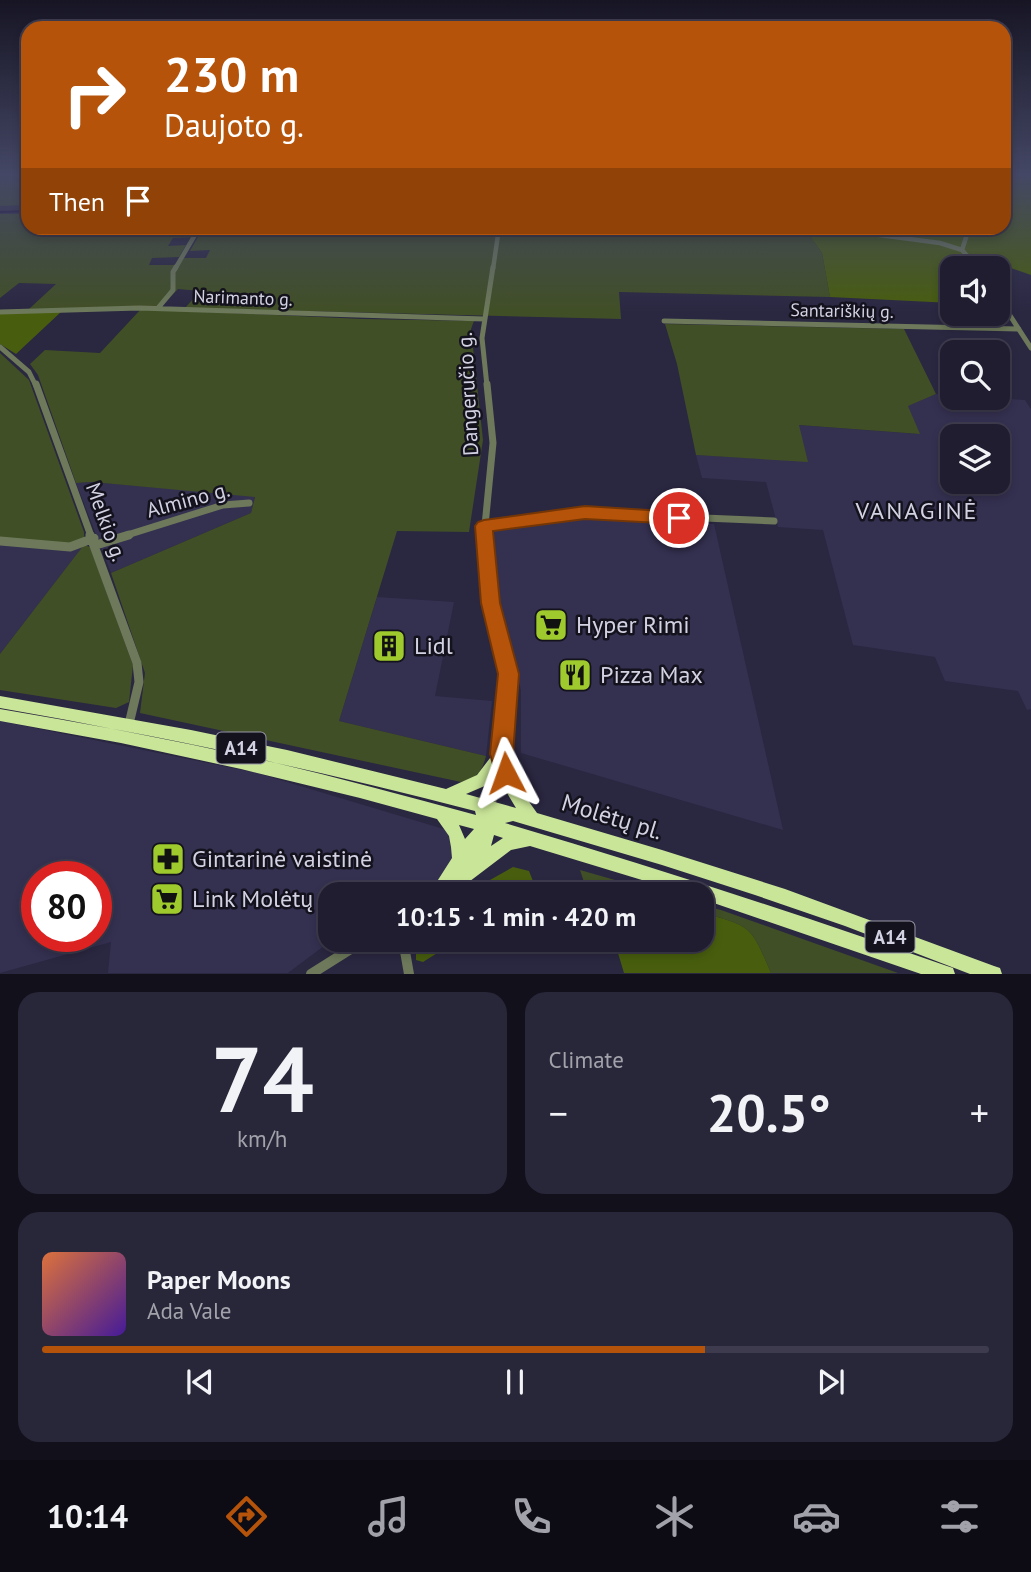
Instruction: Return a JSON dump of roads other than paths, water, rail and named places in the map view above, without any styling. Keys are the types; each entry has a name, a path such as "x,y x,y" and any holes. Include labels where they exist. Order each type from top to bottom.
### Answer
{"highway":[{"name":"Molėtų pl.","path":"0,702 129,724 394,781 524,815 759,888 994,974"},
{"name":"Molėtų pl.","path":"0,715 177,749 487,826 765,910 947,974"},
{"path":"447,795 482,780 502,754"},
{"path":"487,826 504,815 524,815 502,754"},
{"path":"450,882 485,846 485,805"},
{"path":"441,814 457,837 461,848 462,869"},
{"path":"462,869 509,843 533,839"}],"street":[{"path":"158,308 173,290 173,272 195,235"},
{"name":"Dangeručio g.","path":"485,805 502,754 508,674 491,603 484,526 494,443 483,359 484,319 498,235"},
{"path":"887,235 922,239 962,250 967,256"},
{"path":"962,250 967,235"},
{"name":"Narimanto g.","path":"0,312 158,308 484,319"},
{"path":"1010,316 1031,348"},
{"name":"Santariškių g.","path":"664,321 1019,330"},
{"name":"Melkio g.","path":"0,347 29,372 35,383 137,663 139,682 129,724"},
{"name":"Almino g.","path":"0,541 69,547 223,505 249,502"},
{"path":"484,526 585,513 774,521"},
{"path":"311,974 346,952"},
{"path":"405,952 409,974"}],"place":[{"name":"Hyper Rimi","path":"551,625"},
{"name":"Lidl","path":"389,646"},
{"name":"Pizza Max","path":"575,675"},
{"name":"Gintarinė vaistinė","path":"168,859"},
{"name":"Link Molėtų","path":"167,899"}],"district":[{"name":"VANAGINĖ","path":"917,511"}]}
